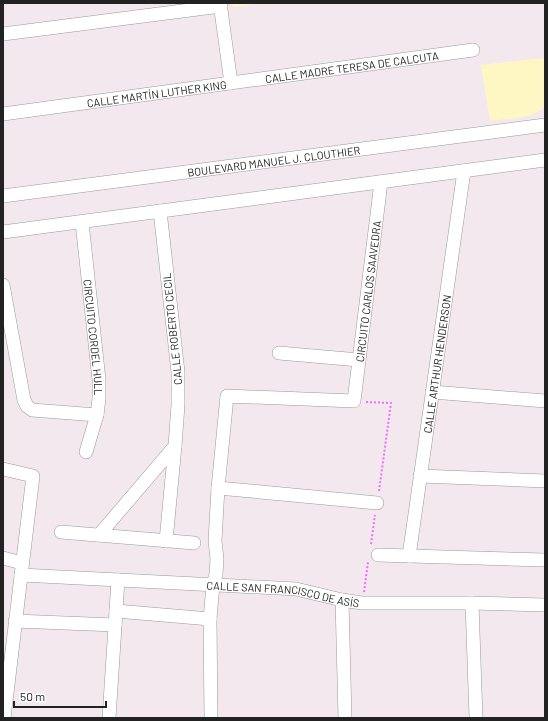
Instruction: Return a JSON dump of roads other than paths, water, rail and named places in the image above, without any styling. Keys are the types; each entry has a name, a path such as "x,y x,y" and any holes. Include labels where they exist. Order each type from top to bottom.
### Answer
{"street":[{"path":"3,34 221,5"},
{"name":"CALLE MARTÍN LUTHER KING","path":"3,114 231,83 221,5"},
{"name":"CALLE MADRE TERESA DE CALCUTA","path":"231,83 473,50"},
{"name":"BOULEVARD MANUEL J. CLOUTHIER","path":"3,196 545,125"},
{"path":"3,232 545,160"},
{"name":"CALLE ARTHUR HENDERSON","path":"409,556 464,171"},
{"name":"CIRCUITO CARLOS SAAVEDRA","path":"218,488 227,396 354,401 381,182"},
{"name":"CALLE ROBERTO CECIL","path":"160,211 178,372 178,405 166,541"},
{"name":"CIRCUITO CORDEL HULL","path":"82,222 99,380 97,415 86,452"},
{"path":"3,285 24,400 27,406 32,410 97,415"},
{"path":"279,353 359,360"},
{"path":"432,392 545,401"},
{"path":"99,535 175,446"},
{"path":"3,469 33,476 4,718"},
{"path":"420,476 545,481"},
{"path":"211,718 210,619 217,559 215,541 218,488 377,503"},
{"path":"61,532 194,543"},
{"path":"378,555 545,560"},
{"name":"CALLE SAN FRANCISCO DE ASÍS","path":"3,558 22,569 118,580 296,589 342,600 362,603 472,603 545,605"},
{"path":"109,718 118,580"},
{"path":"342,600 345,718"},
{"path":"472,603 476,718"},
{"path":"116,611 210,619"},
{"path":"15,621 115,625"}]}
